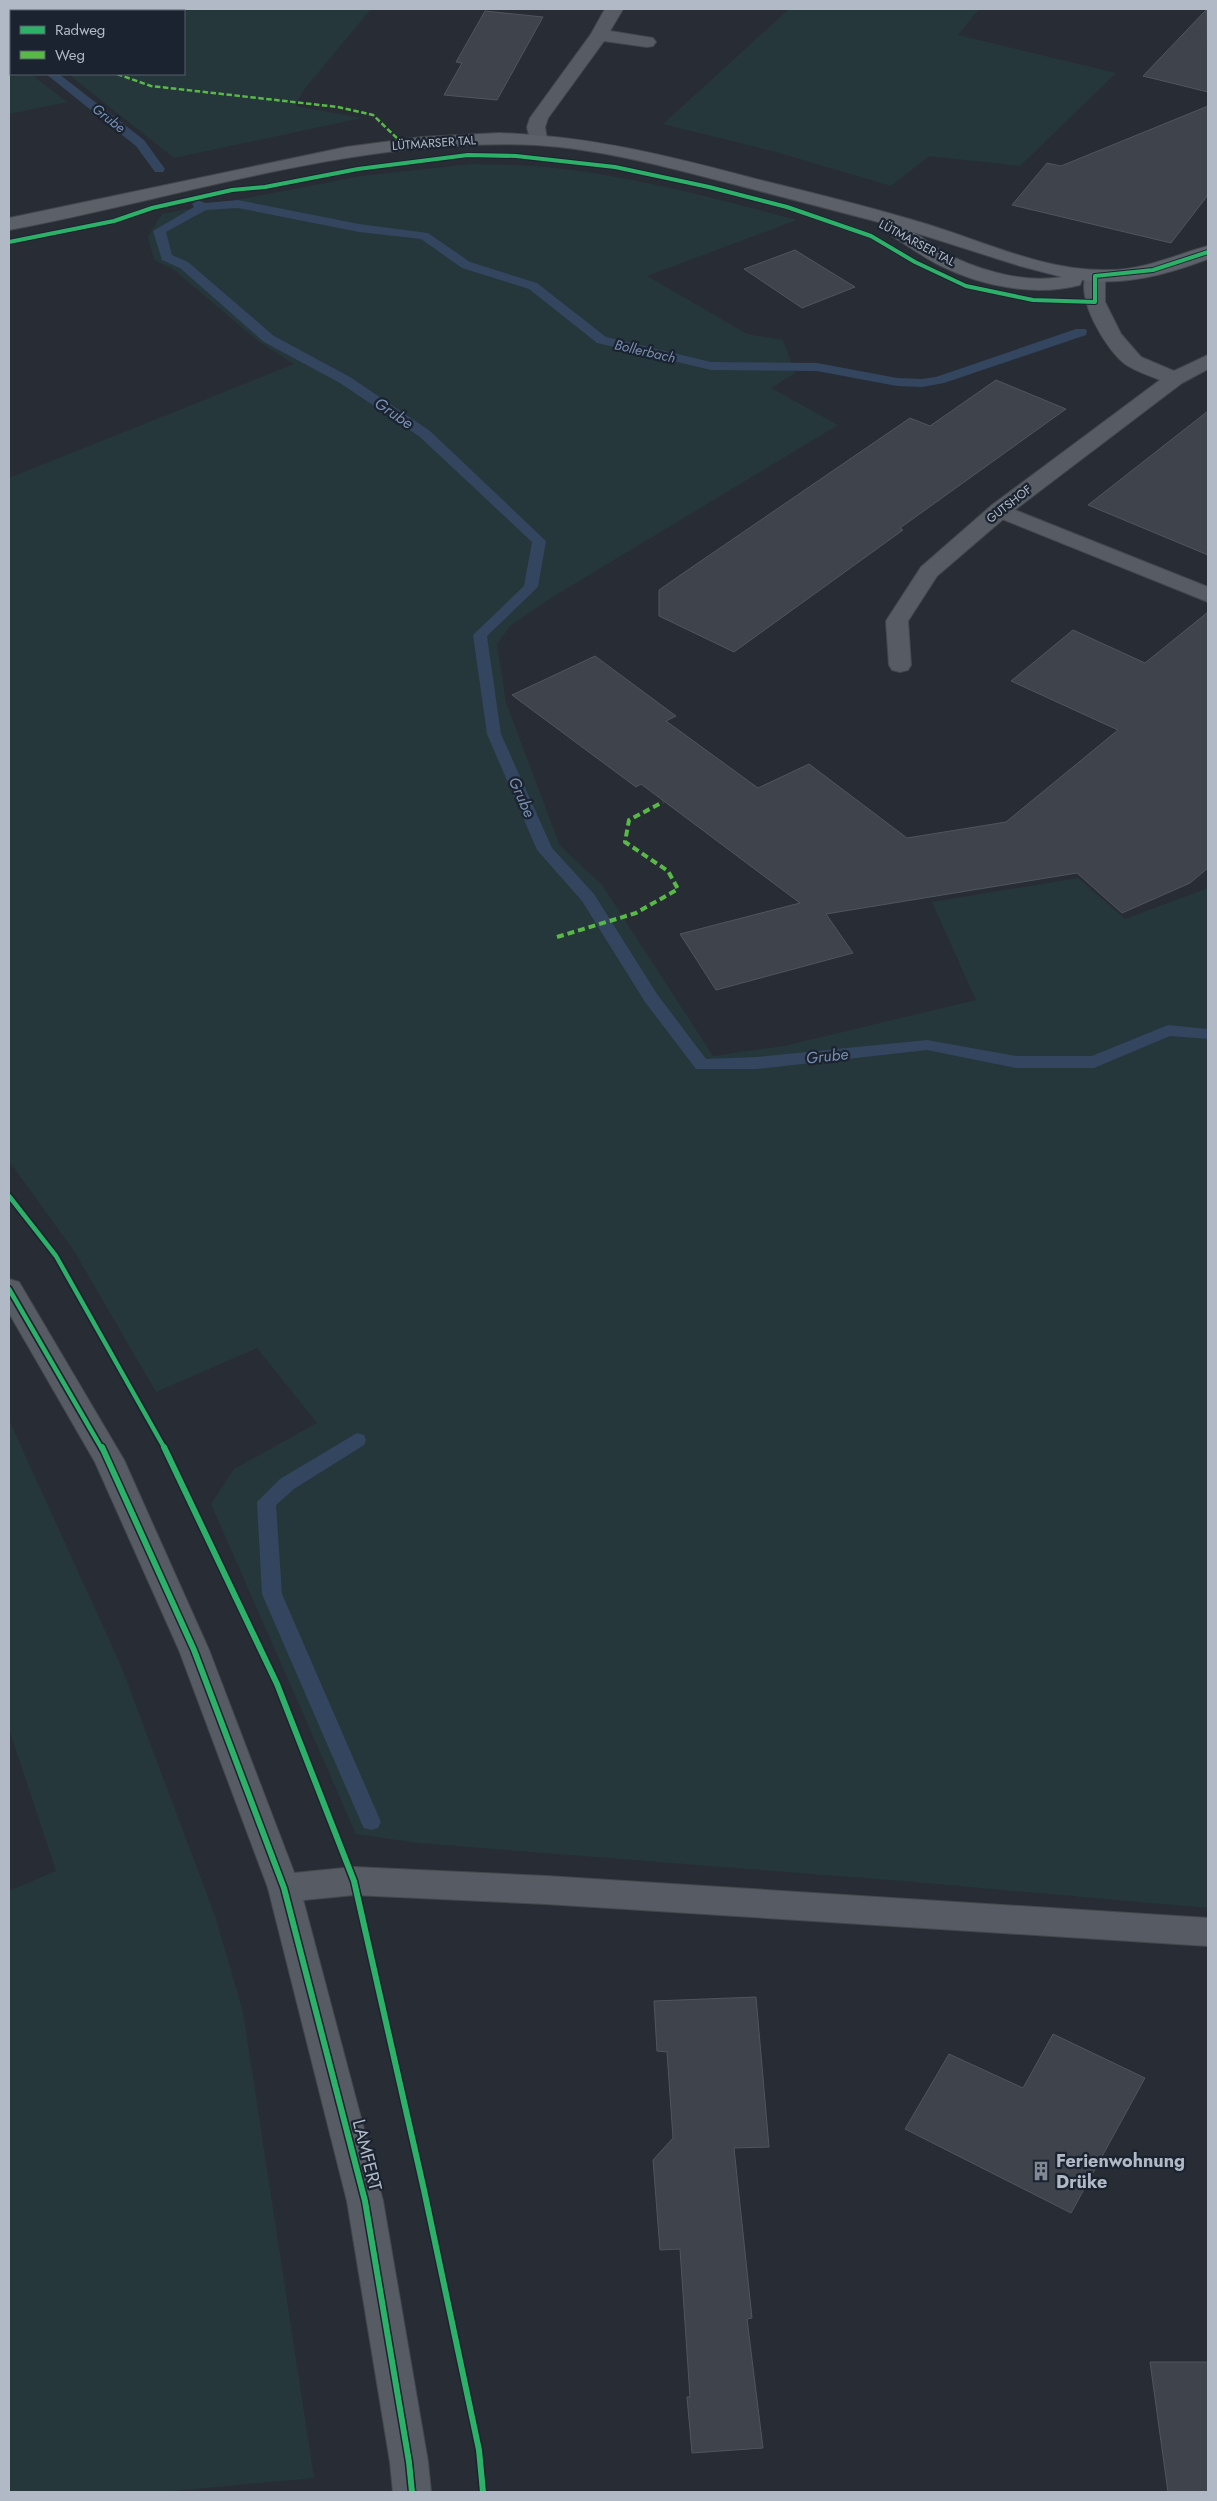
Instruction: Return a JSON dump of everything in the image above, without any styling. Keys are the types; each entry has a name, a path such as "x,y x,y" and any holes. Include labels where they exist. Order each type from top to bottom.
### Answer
{"main road":[{"name":"LÜTMARSER TAL","path":"9,224 264,169 382,146 453,139 538,140 627,151 858,213 901,233 946,261 976,272 1026,284 1060,284 1095,276 1120,276 1186,261 1208,252"}],"street":[{"path":"538,140 536,127 539,118 600,35 614,9"},
{"path":"600,35 646,42"},
{"path":"1095,276 1095,302 1112,336 1134,360 1174,379"},
{"name":"GUTSHOF","path":"900,665 897,621 929,572 1000,510 1174,379 1208,361"},
{"path":"1000,510 1208,595"},
{"name":"LAMFERT","path":"9,1289 109,1460 194,1650 284,1888 365,2201 409,2462 412,2492"},
{"path":"284,1888 354,1881 546,1890 1208,1932"}],"shaded area":[{"path":"9,9 371,9 303,91 295,106 362,118 174,158 69,75 185,75 185,10 10,10 9,29"},
{"path":"789,9 979,9 958,35 1116,73 1020,166 929,156 891,186 776,152 663,124"},
{"path":"9,56 10,75 32,75 67,102 9,114"},
{"path":"472,164 525,165 600,174 666,187 797,220 647,276 747,334 783,340 795,373 771,388 838,425 546,601 510,626 497,644 506,703 560,846 602,885 713,1056 784,1046 976,1000 932,902 1078,878 1125,919 1208,888 1208,1908 915,1882 419,1843 356,1834 211,1504 234,1469 317,1423 257,1348 156,1392 74,1251 9,1161 9,478 294,364 258,341 173,269 154,260 148,236 162,214 362,176"},
{"path":"9,1420 121,1666 215,1916 243,2012 314,2478 162,2492 9,2492 9,1891 56,1871 9,1729"}],"building":[{"path":"1207,9 1208,92 1143,76"},
{"path":"485,11 543,17 497,100 444,95 462,63 456,62"},
{"path":"1208,106 1208,195 1171,243 1012,205 1047,163 1061,166"},
{"path":"795,250 855,287 802,308 744,269"},
{"path":"996,380 1066,409 900,528 903,530 734,652 659,616 659,590 910,418 930,426"},
{"path":"1208,411 1208,555 1088,505"},
{"path":"1208,612 1208,868 1190,883 1122,913 1077,873 826,914 853,953 716,990 680,934 800,903 641,784 636,787 512,695 595,656 676,716 666,721 758,788 809,764 907,838 1006,822 1118,730 1011,681 1073,630 1145,663"},
{"path":"756,1997 769,2147 734,2148 752,2318 747,2319 763,2448 692,2453 687,2397 690,2397 680,2249 660,2250 653,2160 673,2138 667,2052 657,2051 654,2001"},
{"name":"Ferienwohnung Drüke","path":"1053,2034 1145,2078 1071,2213 905,2129 949,2054 1023,2088"},
{"path":"1150,2362 1208,2362 1208,2492 1168,2492"}],"waterway":[{"name":"Grube","path":"53,75 140,143 159,169"},
{"name":"Bollerbach","path":"198,204 203,207"},
{"name":"Bollerbach","path":"203,207 238,204 359,228 424,236 466,265 533,286 602,340 711,366 817,367 897,382 922,383 939,380 1081,332"},
{"name":"Grube","path":"203,207 159,231 166,257 184,265 269,339 345,380 425,434 539,541 531,587 480,635 494,734 545,850 588,898 651,998 702,1065 757,1063 927,1045 1016,1062 1094,1062 1168,1030 1208,1034"},
{"path":"357,1440 287,1484 266,1502 272,1594 371,1822"}],"marked path":[{"path":"120,75 151,86 338,107 373,115 403,144"},
{"path":"557,937 605,924 636,913 678,889 668,871 625,842 629,820 663,802"}],"cycle path":[{"path":"9,242 114,221 152,208 232,190 265,187 358,169 468,155 516,156 615,167 709,187 787,207 871,236 915,262 966,286 1033,300 1095,302 1095,276 1110,276 1153,270 1208,252"},
{"path":"9,1196 56,1256 173,1463 277,1684 354,1881 424,2190 479,2450 483,2492"},
{"path":"9,1289 109,1460 194,1650 284,1888 365,2201 409,2462 412,2492"}],"place":[{"name":"Ferienwohnung Drüke","path":"1041,2171"}]}
